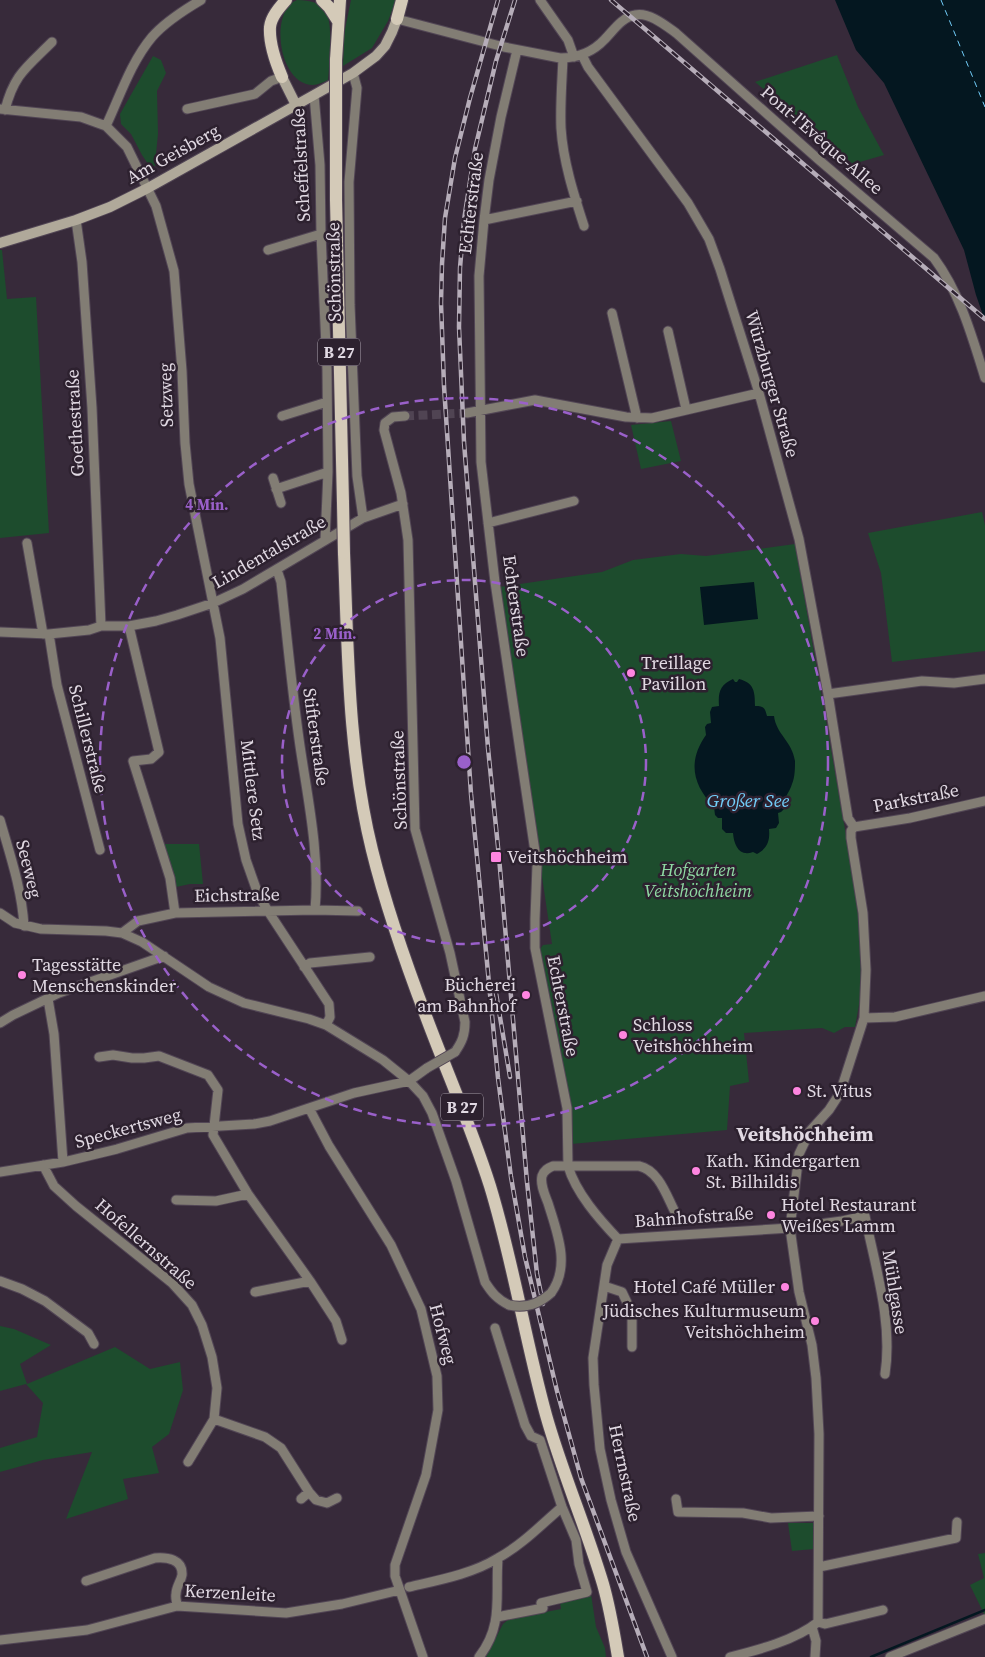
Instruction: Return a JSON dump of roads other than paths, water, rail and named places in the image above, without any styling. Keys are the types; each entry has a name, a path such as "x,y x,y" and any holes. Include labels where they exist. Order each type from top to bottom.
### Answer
{"main road":[{"path":"322,0 338,21"},
{"path":"397,19 402,0"},
{"path":"282,78 274,54 270,27 275,14 286,1"},
{"name":"B 27","path":"341,1 336,60 336,200 344,553 348,678 354,744 362,800 372,850 388,907 426,1017 462,1107 489,1185 510,1259 546,1416 603,1586 618,1657"}],"street":[{"path":"52,42 19,74 2,110 81,117 106,126 137,60 152,37 170,20 201,0"},
{"name":"Würzburger Straße","path":"540,0 578,56 688,203 709,239 759,393 799,539 828,694 848,818 854,827 851,831 851,838 863,913 865,951 864,1018 840,1093 829,1110 810,1131 799,1154 790,1228 799,1292 812,1345 816,1378 819,1434 819,1567 815,1657"},
{"name":"Pont-l'Evêque-Allee","path":"578,56 604,41 624,20 635,15 648,17 662,23 676,33 934,258 958,300 985,378"},
{"path":"353,73 376,56 385,46 397,19 517,50 563,58 578,56"},
{"name":"Echterstraße","path":"517,50 501,117 489,180 479,276 481,462 537,865 535,948 567,1108 568,1166"},
{"path":"563,58 561,128 576,201 584,226"},
{"name":"Am Geisberg","path":"0,243 76,220 110,207 148,188 353,73"},
{"name":"Schönstraße","path":"353,73 357,88 349,182 350,304 357,476 363,518"},
{"path":"187,109 254,94 271,81 282,78 296,105"},
{"name":"Scheffelstraße","path":"314,95 320,165 320,234 326,341 328,472 325,540"},
{"name":"Setzweg","path":"106,126 126,147 148,188 156,206 174,271 189,484 213,603"},
{"path":"484,220 576,201"},
{"name":"Goethestraße","path":"76,220 82,262 92,408 101,626"},
{"name":"Scheffelstraße","path":"268,250 320,234"},
{"path":"612,313 637,418"},
{"path":"668,331 686,409"},
{"path":"467,413 536,400 637,418 652,418 759,393"},
{"path":"282,416 327,402"},
{"name":"Schönstraße","path":"405,416 393,417 385,422 384,430 403,504 408,540 415,828 450,953 466,1022 462,1042 455,1052 409,1080"},
{"path":"276,489 328,472"},
{"path":"273,478 281,503"},
{"path":"488,523 574,501"},
{"path":"363,518 403,504"},
{"name":"Lindentalstraße","path":"0,632 46,634 89,630 101,626 128,626 156,621 213,603 243,589 363,518"},
{"path":"28,543 46,634"},
{"name":"Stifterstraße","path":"277,570 282,582 290,669 315,848 317,892 315,910"},
{"name":"Mittlere Setz","path":"213,603 222,649 238,824 246,860 258,894 329,1004 330,1017 326,1025"},
{"path":"128,626 159,752 152,759 134,761 170,878 175,913"},
{"name":"Schillerstraße","path":"46,634 57,685 100,850"},
{"path":"828,694 922,681 954,683 985,679"},
{"name":"Parkstraße","path":"854,827 910,818 985,802"},
{"name":"Seeweg","path":"0,820 15,872 24,926"},
{"name":"Eichstraße","path":"122,933 138,921 175,913 358,910"},
{"path":"0,914 24,926 41,929 106,930 122,933 142,942 209,987 244,1003 326,1025 383,1060 409,1080 423,1096 432,1113 456,1181 485,1282 492,1294 509,1305 530,1306 544,1300 558,1284 560,1249 558,1230 542,1186 542,1176 546,1169 553,1166 646,1167 662,1184 674,1210"},
{"path":"0,1023 59,993 164,956"},
{"path":"304,966 310,963 370,957"},
{"path":"864,1018 895,1016 985,996"},
{"path":"48,999 54,1034 63,1162"},
{"path":"99,1057 113,1054 132,1058 159,1056 208,1075 218,1090 213,1135 248,1194 336,1321 342,1340"},
{"name":"Speckertsweg","path":"0,1172 63,1162 117,1149 187,1128 254,1124 354,1093 409,1080"},
{"name":"Hofweg","path":"309,1108 328,1146 391,1245 421,1309 437,1376 438,1410 426,1475 395,1565 395,1576 405,1589 423,1657"},
{"name":"Hofellernstraße","path":"43,1164 54,1186 172,1284 192,1305 202,1325 212,1357 217,1388 214,1419 188,1462"},
{"name":"Bahnhofstraße","path":"568,1166 571,1175 598,1218 618,1239 790,1228 865,1216"},
{"path":"176,1200 216,1201 248,1194"},
{"name":"Mühlgasse","path":"865,1216 884,1311 888,1358 886,1374"},
{"name":"Herrnstraße","path":"618,1239 607,1265 593,1358 600,1449 611,1500 626,1552 672,1657"},
{"path":"0,1281 22,1289 45,1301 88,1332 94,1344"},
{"path":"255,1292 310,1281"},
{"path":"604,1286 622,1292 632,1313 632,1347"},
{"path":"632,1313 658,1314"},
{"path":"495,1328 525,1425 531,1436 540,1440 562,1507 576,1540 579,1564 587,1592 541,1603 543,1608 497,1617"},
{"path":"214,1419 265,1437 281,1448 316,1500 327,1503 337,1498"},
{"path":"300,1499 309,1492"},
{"path":"676,1499 678,1512 743,1512 772,1518 819,1516"},
{"name":"Kerzenleite","path":"0,1640 87,1630 177,1606 286,1612 342,1604 464,1573 498,1559 562,1507"},
{"path":"819,1567 956,1538 957,1522"},
{"path":"86,1580 156,1558 165,1557 173,1559 180,1567 182,1575 175,1592 177,1606"},
{"path":"479,1657 494,1631 497,1617 496,1582 498,1559"},
{"path":"730,1657 771,1646 815,1624 825,1624 883,1610"},
{"path":"890,1657 985,1620"}],"water":[{"path":"835,0 985,0 985,321 964,250 884,83 856,50"},
{"path":"754,582 758,619 704,625 700,587"},
{"name":"Großer See","path":"733,679 735,682 739,679 751,685 755,696 755,706 764,708 767,716 774,716 778,728 791,748 795,761 794,778 785,798 784,809 778,813 779,823 776,828 769,829 768,843 757,854 753,852 744,853 738,849 733,833 726,833 722,829 722,818 718,818 715,815 714,807 701,790 695,773 696,755 706,735 705,727 711,723 710,712 712,707 719,706 719,697 723,686"}],"waterway":[{"path":"871,1657 985,1610"}],"tunnel":[{"path":"405,416 467,413"}],"railway":[{"path":"498,0 455,158 445,218 442,264 441,303 444,386 471,794 498,1078 511,1177 525,1257 557,1391 581,1478 647,1657"},
{"path":"515,0 496,61 475,149 464,220 460,268 459,327 464,442 488,748 527,1182 537,1274 543,1304"},
{"path":"611,0 985,319"},
{"path":"496,993 510,1077"}],"place":[{"name":"Treillage Pavillon","path":"631,673"},
{"name":"Veitshöchheim","path":"496,857"},
{"name":"Tagesstätte Menschenskinder","path":"22,975"},
{"name":"Bücherei am Bahnhof","path":"526,995"},
{"name":"Schloss Veitshöchheim","path":"623,1035"},
{"name":"St. Vitus","path":"797,1091"},
{"name":"Kath. Kindergarten St. Bilhildis","path":"696,1171"},
{"name":"Hotel Restaurant Weißes Lamm","path":"771,1215"},
{"name":"Hotel Café Müller","path":"785,1287"},
{"name":"Jüdisches Kulturmuseum Veitshöchheim","path":"815,1321"}],"district":[{"name":"Veitshöchheim","path":"805,1134"}],"park label":[{"name":"Hofgarten Veitshöchheim","path":"698,880"}]}
